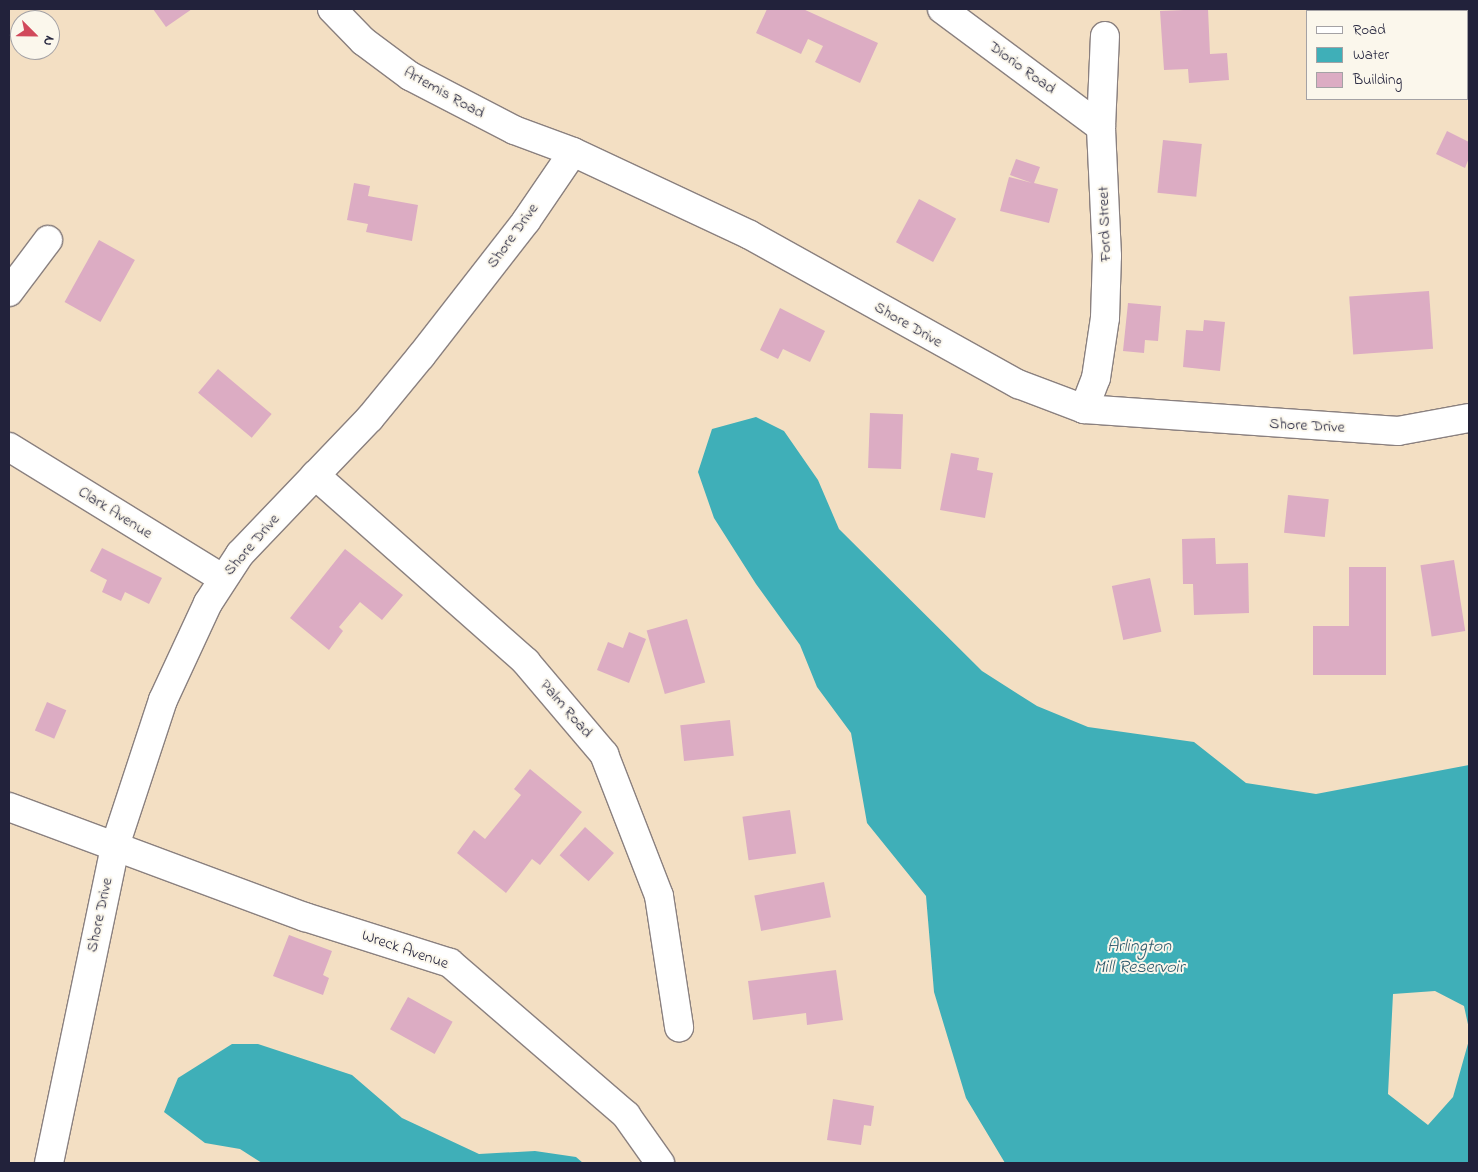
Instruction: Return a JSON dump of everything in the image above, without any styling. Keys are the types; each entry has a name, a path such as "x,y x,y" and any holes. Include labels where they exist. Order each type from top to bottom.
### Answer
{"street":[{"name":"Artemis Road","path":"332,9 363,42 410,76 514,130 573,152"},
{"name":"Diorio Road","path":"942,9 1102,127"},
{"name":"Ford Street","path":"1084,409 1096,378 1105,318 1107,256 1102,127 1105,36"},
{"name":"Shore Drive","path":"49,1163 115,846 163,700 222,578 240,554 370,418 526,221 573,152 750,235 1018,384 1084,409 1398,431 1469,418"},
{"path":"9,292 48,240"},
{"name":"Clark Avenue","path":"9,447 222,578"},
{"name":"Palm Road","path":"316,475 526,662 604,754 659,896 679,1027"},
{"name":"Wreck Avenue","path":"9,807 306,917 450,963 626,1115 660,1163"}],"water":[{"name":"Arlington Mill Reservoir","path":"756,417 784,431 818,480 839,529 982,671 1037,706 1088,727 1194,742 1246,783 1316,794 1469,765 1469,1029 1464,1006 1435,991 1393,994 1388,1094 1428,1125 1453,1097 1469,1040 1469,1163 1005,1163 966,1098 934,992 926,896 867,823 851,733 817,687 800,645 756,584 714,518 698,472 712,429"},
{"path":"232,1044 258,1044 352,1075 402,1118 479,1154 535,1151 576,1157 583,1163 262,1163 240,1149 205,1143 164,1112 178,1078"}],"building":[{"path":"153,9 192,9 166,27"},
{"path":"767,9 803,9 878,43 860,83 815,62 823,46 808,39 801,54 756,33"},
{"path":"1208,9 1210,54 1227,53 1229,80 1189,83 1188,69 1164,70 1160,11"},
{"path":"1469,9 1469,65 1468,10 1466,10"},
{"path":"1447,131 1469,142 1469,158 1465,168 1436,154"},
{"path":"1163,140 1202,144 1196,197 1157,193"},
{"path":"1016,159 1040,167 1034,183 1058,189 1049,223 1000,211 1009,177 1032,183 1010,175"},
{"path":"354,183 370,186 368,196 418,205 412,241 366,232 368,224 347,220"},
{"path":"919,199 956,219 933,262 896,242"},
{"path":"99,240 135,260 100,322 65,302"},
{"path":"1429,291 1433,349 1353,354 1349,297"},
{"path":"1128,303 1161,306 1158,341 1145,340 1144,353 1123,351"},
{"path":"780,308 825,331 810,362 783,349 778,359 760,350"},
{"path":"1204,320 1225,322 1220,371 1183,367 1186,330 1203,331"},
{"path":"218,369 272,414 252,438 198,393"},
{"path":"870,413 903,414 901,469 868,468"},
{"path":"951,453 979,458 977,470 993,473 985,518 940,510"},
{"path":"1288,495 1329,499 1325,537 1284,533"},
{"path":"1215,538 1216,564 1248,563 1249,613 1194,615 1193,584 1183,584 1182,539"},
{"path":"102,548 162,578 149,604 125,592 121,601 102,592 107,580 90,571"},
{"path":"345,549 403,595 382,620 360,602 339,627 343,631 329,650 290,618"},
{"path":"1454,560 1465,631 1432,636 1420,565"},
{"path":"1349,567 1386,567 1386,675 1313,675 1313,626 1349,626"},
{"path":"1150,578 1161,632 1123,640 1112,586"},
{"path":"687,619 705,682 665,694 647,631"},
{"path":"629,632 646,639 629,683 597,670 608,642 623,648"},
{"path":"47,702 66,710 54,739 35,731"},
{"path":"730,720 734,756 684,761 680,725"},
{"path":"530,769 582,812 540,865 532,859 506,893 457,853 474,830 485,839 521,795 514,789"},
{"path":"790,810 796,854 749,860 742,817"},
{"path":"585,827 614,853 589,881 560,855"},
{"path":"824,882 831,917 761,931 754,896"},
{"path":"289,935 332,951 323,975 329,978 323,995 273,976"},
{"path":"836,970 843,1020 807,1025 806,1013 753,1020 748,981"},
{"path":"408,997 453,1022 435,1054 390,1029"},
{"path":"833,1099 874,1106 871,1126 864,1125 861,1145 827,1140"}]}
